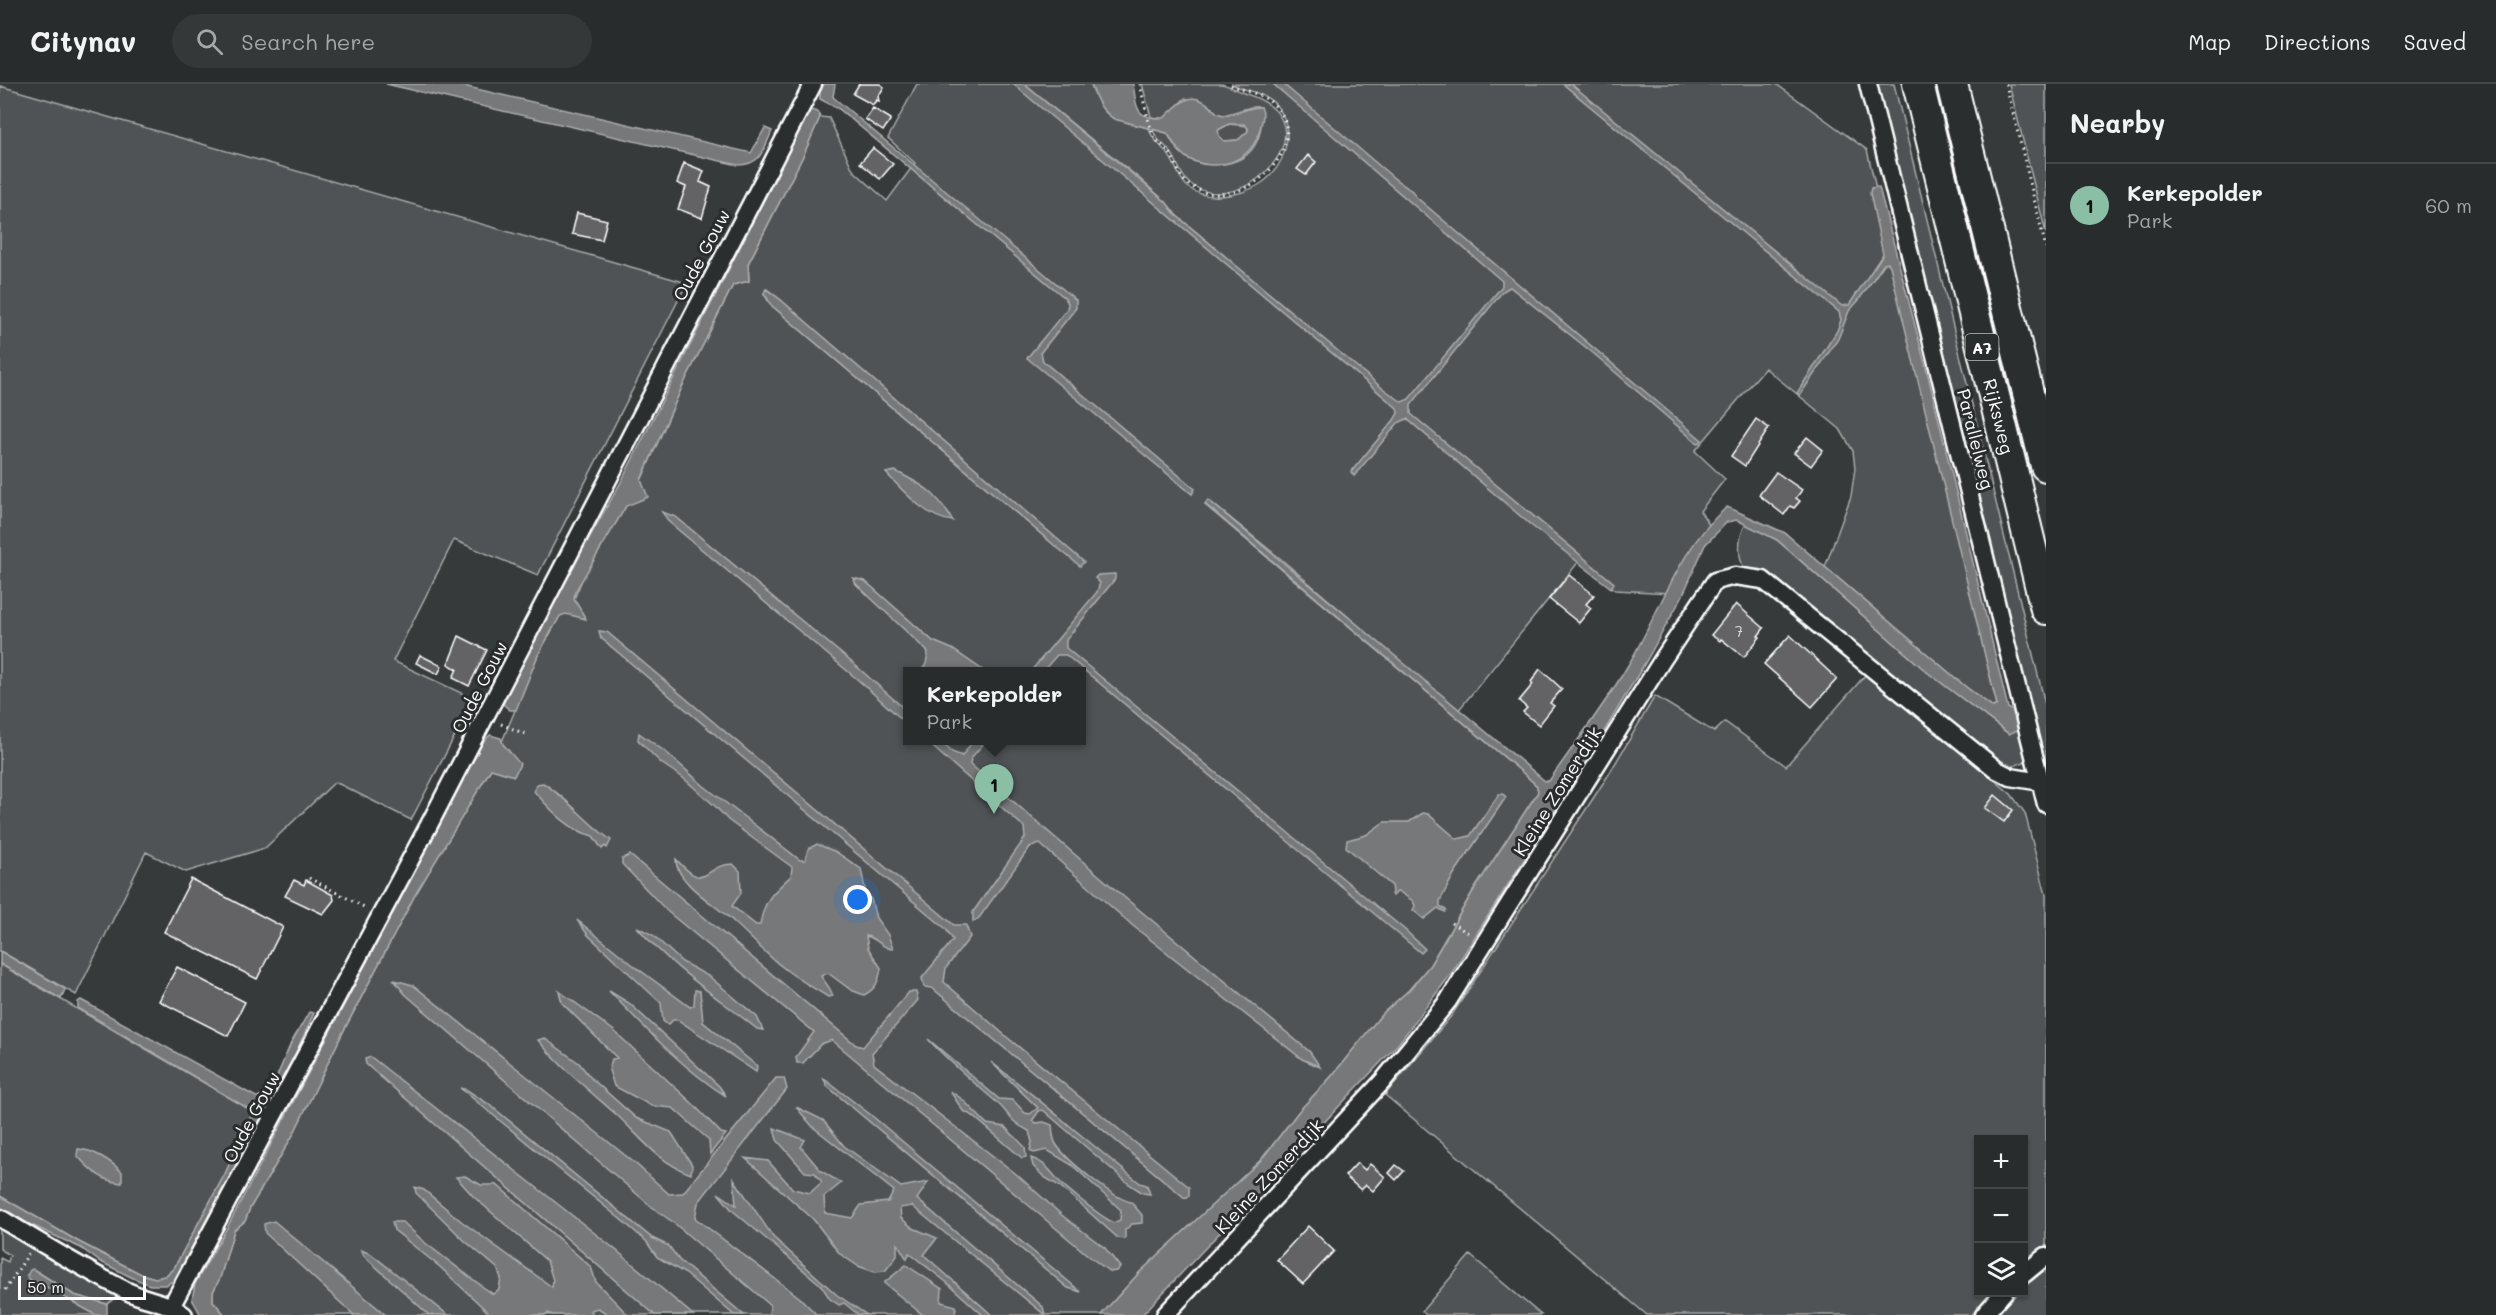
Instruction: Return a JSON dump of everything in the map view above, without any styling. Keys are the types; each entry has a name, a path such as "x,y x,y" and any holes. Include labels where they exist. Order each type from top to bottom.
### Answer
{"highway":[{"name":"Rijksweg","path":"1918,84 2046,609"},
{"name":"Rijksweg","path":"1952,84 2046,466"}],"street":[{"name":"Oude Gouw","path":"178,1310 813,84"},
{"name":"Parallelweg","path":"1868,84 2046,804"},
{"name":"Kleine Zomerdijk","path":"1166,1315 1382,1082 1448,1001 1663,659 1715,581 1735,576 1763,580 1997,770 2011,777 2041,782"},
{"path":"0,1218 38,1242 131,1293 178,1310"},
{"path":"2028,1271 2046,1256"},
{"path":"1984,1315 2000,1297"}],"path":[{"path":"1140,84 1154,137 1173,158 1181,177 1197,189 1211,194 1239,190 1261,180 1282,153 1285,142 1284,123 1274,104 1261,96 1227,84"},
{"path":"2006,84 2046,248"},
{"path":"507,727 525,734"},
{"path":"309,878 361,906"},
{"path":"1451,923 1477,939"},
{"path":"4,1290 19,1266"}],"shaded area":[{"path":"386,84 455,84 751,153 765,128 772,131 764,150 757,159 738,165"},
{"path":"824,84 835,84 833,97 1076,300 1076,308 1041,352 1043,361 1195,489 1192,494 1027,358 1067,309 1068,303 1065,298 839,109 820,99 820,92"},
{"path":"917,84 1018,84 1225,256 1176,215 1166,202 1140,179 1024,84 1091,84 1095,96 1105,111 1119,120 1149,128 1170,157 1180,178 1189,188 1198,193 1219,196 1242,192 1262,182 1276,169 1285,151 1287,132 1282,113 1276,105 1260,94 1231,84 1273,84 1298,104 1276,84 1776,84 1867,150 1997,705 1993,707 1966,687 1825,567 1851,496 1855,468 1853,451 1840,429 1765,368 1695,451 1725,479 1700,511 1710,526 1671,593 1615,590 1580,560 1458,711 1281,559 1208,500 1205,505 1523,773 1537,786 1538,792 1472,893 1430,965 1409,990 1382,1014 1331,1077 1299,1111 1261,1160 1139,1273 1101,1315 225,1315 213,1301 213,1292 220,1278 234,1230 245,1221 250,1208 293,1135 341,1036 415,895 491,768 538,655 560,616 574,599 591,558 597,554 641,481 682,387 733,285 749,281 748,264 804,154 820,117 829,118 853,170 887,201 915,163 888,138","holes":["767,289 1083,562 1054,545 771,305 764,294"]},
{"path":"1013,84 1024,84 1166,202 1176,215 1381,387 1402,402 1409,399 1502,286 1502,281 1273,84 1283,84 1412,191 1416,197 1702,440 1699,443 1696,442 1593,353 1510,287 1503,291 1411,405 1411,414 1614,583 1611,588 1532,526 1407,419 1398,423 1354,476 1351,472 1394,420 1398,413 1397,408"},
{"path":"1091,84 1133,84 1139,110 1142,114 1154,118 1164,118 1185,100 1196,98 1222,115 1261,107 1263,118 1256,140 1250,150 1241,157 1221,165 1198,163 1183,155 1167,133 1109,116 1102,108","holes":["1229,124 1244,124 1248,131 1238,140 1224,141 1219,136 1218,130"]},
{"path":"1142,84 1221,84 1246,94 1273,108 1284,126 1283,146 1272,165 1254,181 1232,191 1209,192 1188,182 1172,154 1158,139 1153,129 1167,133 1177,149 1194,161 1204,164 1226,164 1237,161 1253,148 1261,128 1261,107 1251,107 1224,115 1218,114 1209,105 1185,98 1164,119 1151,117"},
{"path":"1563,84 1571,84 1842,306 1849,305 1883,254 1870,193 1871,188 1879,187 1929,379 2008,708 2016,713 2019,729 2009,734 1927,672 1777,540 1737,520 1727,522 1705,545 1682,597 1581,770 1451,974 1398,1044 1142,1315 1101,1315 1139,1273 1261,1160 1299,1111 1331,1077 1382,1014 1409,990 1430,965 1472,893 1538,792 1537,786 1523,773 1205,504 1208,500 1545,781 1549,781 1618,682 1639,647 1671,582 1696,541 1727,507 1785,533 1966,687 1993,707 1997,705 1888,263 1884,264 1849,311 1838,339 1800,395 1797,393 1837,331 1841,320 1839,312"},
{"path":"1874,84 1894,84 2046,708 2046,773"},
{"path":"2009,84 2046,84 2046,233"},
{"path":"0,86 687,283 538,575 454,540 393,661 474,699 411,820 335,782 265,848 186,872 146,852 76,995 0,951"},
{"path":"811,110 818,112 820,117 804,154 748,264 749,281 733,285 682,387 641,480 648,497 626,506 575,592 574,599 586,619 566,614 560,616 538,655 516,710 510,710 503,704 547,612 621,482"},
{"path":"1229,124 1247,126 1248,131 1238,140 1224,141 1219,136 1218,130"},
{"path":"766,289 1084,562 1080,566 1054,545 771,305 764,293"},
{"path":"895,471 935,496 953,521 934,515 916,503 886,473"},
{"path":"662,512 676,517 855,665 903,707 903,720 857,679 670,523"},
{"path":"1746,523 1777,540 1927,672 2006,732 2019,729 2026,756 2024,762 2011,767 2001,764 1754,572 1744,569 1739,546"},
{"path":"1115,574 1115,579 1066,640 1066,648 1405,930 1425,949 1421,953 1086,672 1086,667 1080,667 1066,655 1057,655 1046,667 1034,667 1097,592 1100,583 1095,578 1098,575"},
{"path":"853,578 865,581 933,641 952,649 978,667 924,667 928,652 856,584"},
{"path":"599,631 607,632 954,925 966,925 970,937 946,968 944,982 1008,1038 1189,1187 1189,1196 1185,1198 932,988 924,987 922,978 953,940 946,929 601,638"},
{"path":"1867,673 2011,794 2025,813 2046,895 2046,1246 2028,1262 2028,1135 1974,1135 1974,1297 1991,1297 1971,1315 1647,1315 1385,1095 1452,1015 1609,774 1655,696 1714,732 1725,722 1786,766"},
{"path":"639,733 800,860 805,860 808,849 817,844 836,852 861,869 866,894 871,899 876,918 888,935 893,949 866,936 868,948 881,968 878,981 871,990 864,995 851,990 828,973 821,976 833,996 828,997 778,964 734,922 690,886 678,868 676,859 686,870 700,876 723,865 733,864 740,871 741,893 732,906 756,925 760,925 767,903 774,892 791,876 792,867 728,820 682,777 661,763 638,740"},
{"path":"490,735 501,738 503,744 520,764 514,776 491,769 415,895 341,1036 293,1135 250,1208 245,1221 234,1230 220,1278 213,1292 213,1301 225,1315 201,1315 192,1299 195,1284 228,1226 481,744"},
{"path":"931,745 944,745 952,752 962,756 970,745 982,745 971,758 970,764 1124,897 1310,1052 1320,1067 1302,1059 1133,926 1040,844 1030,847 979,918 973,922 973,912 1025,838 1024,827"},
{"path":"543,783 611,840 607,848 605,846 602,849 593,836 576,829 554,812 534,791 537,784"},
{"path":"1499,794 1506,797 1454,874 1440,901 1440,906 1446,910 1445,912 1438,908 1424,919 1413,910 1415,906 1413,901 1398,891 1393,896 1392,886 1346,847 1347,840 1366,835 1384,822 1409,822 1423,813 1428,814 1457,839 1470,836"},
{"path":"630,855 856,1045 863,1047 909,992 916,992 918,1000 872,1053 874,1064 1015,1173 1064,1217 1105,1248 1120,1267 1110,1272 1090,1257 832,1040 821,1044 803,1063 797,1063 796,1057 814,1032 668,912 622,864 622,859"},
{"path":"577,920 690,1007 694,1005 695,990 700,991 703,1022 757,1066 756,1072 678,1020 673,1020 668,1025 663,1021 661,1003 588,935"},
{"path":"637,927 653,935 682,962 710,977 757,1017 763,1030 757,1029 694,981"},
{"path":"0,951 65,989 61,999 0,964"},
{"path":"0,964 249,1109 252,1114 225,1174 174,1268 165,1276 155,1278 141,1274 79,1242 0,1196"},
{"path":"394,980 413,985 636,1164 669,1194 683,1193 776,1078 784,1078 787,1089 698,1203 695,1218 799,1297 817,1315 769,1315 770,1305 674,1223 653,1208 405,994"},
{"path":"559,991 613,1030 721,1133 726,1134 710,1154 709,1140 673,1108 652,1106 614,1086 609,1070 612,1059 617,1058 562,1003"},
{"path":"609,991 629,1003 719,1086 726,1096 680,1061"},
{"path":"81,1000 256,1097 264,1096 272,1088 291,1043 309,1012 314,1013 291,1063 178,1278 166,1285 150,1285 133,1278 99,1261 81,1248 27,1223 0,1207 0,1196 79,1242 141,1274 155,1278 165,1276 174,1268 225,1174 252,1114 249,1109 78,1008 78,1002"},
{"path":"544,1038 579,1063 591,1078 636,1118 671,1132 692,1165 691,1174 669,1164 652,1150 557,1061 538,1040"},
{"path":"928,1039 999,1099 1013,1100 1025,1113 1030,1114 1038,1108 991,1062 1140,1183 1147,1185 1150,1194 1143,1193 1129,1184 1043,1110 1039,1111 1032,1121 1052,1125 1054,1139 1061,1151 1102,1186 1131,1202 1142,1215 1142,1223 1132,1224 1125,1230 1125,1239 1118,1238 1061,1187 1044,1177 1033,1166 1031,1158 1045,1166 1063,1185 1100,1214 1113,1223 1120,1220 1121,1210 1072,1165 1047,1150 1034,1153 1030,1150 1032,1142 1029,1131 1013,1120 999,1104"},
{"path":"371,1057 616,1250 693,1315 655,1315 366,1064 365,1059"},
{"path":"823,1078 871,1115 1081,1292 1068,1288 828,1087"},
{"path":"460,1088 490,1105 652,1238 669,1246 679,1260 744,1315 734,1315 686,1274 657,1257 646,1241"},
{"path":"950,1091 962,1099 987,1124 1005,1127 1025,1147 1026,1157 1022,1158 973,1116 963,1111"},
{"path":"796,1107 823,1120 844,1146 901,1187 928,1182 917,1199 1043,1307 1045,1315 912,1206 900,1208 901,1218 913,1228 937,1238 924,1255 992,1315 983,1315 909,1253 907,1259 897,1243 897,1256 885,1271 875,1272 858,1266 840,1254 813,1219 745,1158 768,1161 793,1189 810,1193 822,1182 815,1173 805,1172 777,1140 774,1128 805,1140 801,1147 821,1171 841,1183 824,1197 825,1213 852,1218 861,1205 888,1202 894,1191 813,1127"},
{"path":"78,1149 96,1154 113,1164 122,1172 122,1183 103,1178 86,1166 77,1155"},
{"path":"465,1176 481,1185 497,1185 591,1267 596,1282 628,1315 609,1315 598,1308 591,1310 593,1315 548,1313 547,1315 491,1315 440,1267 394,1230 392,1222 403,1222 424,1242 493,1294 499,1289 501,1278 497,1268 465,1241 416,1193 415,1187 424,1190 461,1221 552,1287 553,1280 547,1261 474,1197 456,1177"},
{"path":"734,1179 773,1237 837,1295 867,1315 859,1315 844,1303 839,1305 830,1299 821,1285 732,1210 718,1193 736,1205"},
{"path":"274,1221 386,1315 354,1315 265,1233 264,1224"},
{"path":"0,1225 122,1293 107,1304 74,1295 38,1272 27,1275 96,1315 0,1315 0,1258 8,1262 10,1255 0,1249"},
{"path":"361,1250 371,1254 448,1315 429,1315 364,1256"},
{"path":"1470,1255 1541,1315 1426,1315 1422,1311"},
{"path":"906,1265 942,1289 941,1302 956,1306 955,1315 923,1315 884,1283"},
{"path":"33,1269 74,1295 107,1304 107,1315 96,1315 46,1287 33,1283 27,1276"},
{"path":"2046,1269 2046,1315 1995,1315 2014,1297 2028,1297 2028,1284"}],"building":[{"path":"859,84 880,84 884,87 878,97 879,101 876,100 873,105 853,94"},
{"path":"873,108 891,119 883,131 865,119"},
{"path":"873,148 893,164 880,179 860,163"},
{"path":"1308,155 1316,162 1306,175 1297,169"},
{"path":"684,163 704,171 700,182 711,187 702,218 678,209 686,187 677,183"},
{"path":"577,213 607,220 602,240 572,234"},
{"path":"1756,419 1769,428 1745,466 1731,456"},
{"path":"1807,437 1823,450 1811,466 1794,453"},
{"path":"1776,472 1802,490 1796,498 1800,501 1794,508 1790,506 1784,515 1759,495"},
{"path":"1569,575 1594,595 1586,604 1591,608 1579,623 1549,599"},
{"path":"1736,604 1764,628 1758,636 1760,637 1744,657 1721,639 1720,641 1711,635"},
{"path":"1790,635 1837,679 1812,707 1764,664"},
{"path":"459,636 487,650 469,686 453,678 457,669 448,664"},
{"path":"420,655 442,666 438,674 416,663"},
{"path":"1540,669 1562,689 1550,703 1554,706 1539,725 1523,712 1527,708 1519,701 1533,684 1531,682"},
{"path":"1995,795 2013,810 2004,822 1985,808"},
{"path":"191,879 283,927 257,979 164,932"},
{"path":"294,880 304,885 306,880 333,895 334,900 323,914 285,896"},
{"path":"177,967 245,1002 228,1036 159,1001"},
{"path":"1357,1163 1365,1170 1370,1164 1385,1177 1373,1191 1366,1185 1361,1190 1345,1176"},
{"path":"1396,1165 1404,1171 1396,1180 1389,1173"},
{"path":"1308,1226 1334,1251 1303,1284 1277,1260"}],"place":[{"name":"Kerkepolder","path":"994,814"}]}
